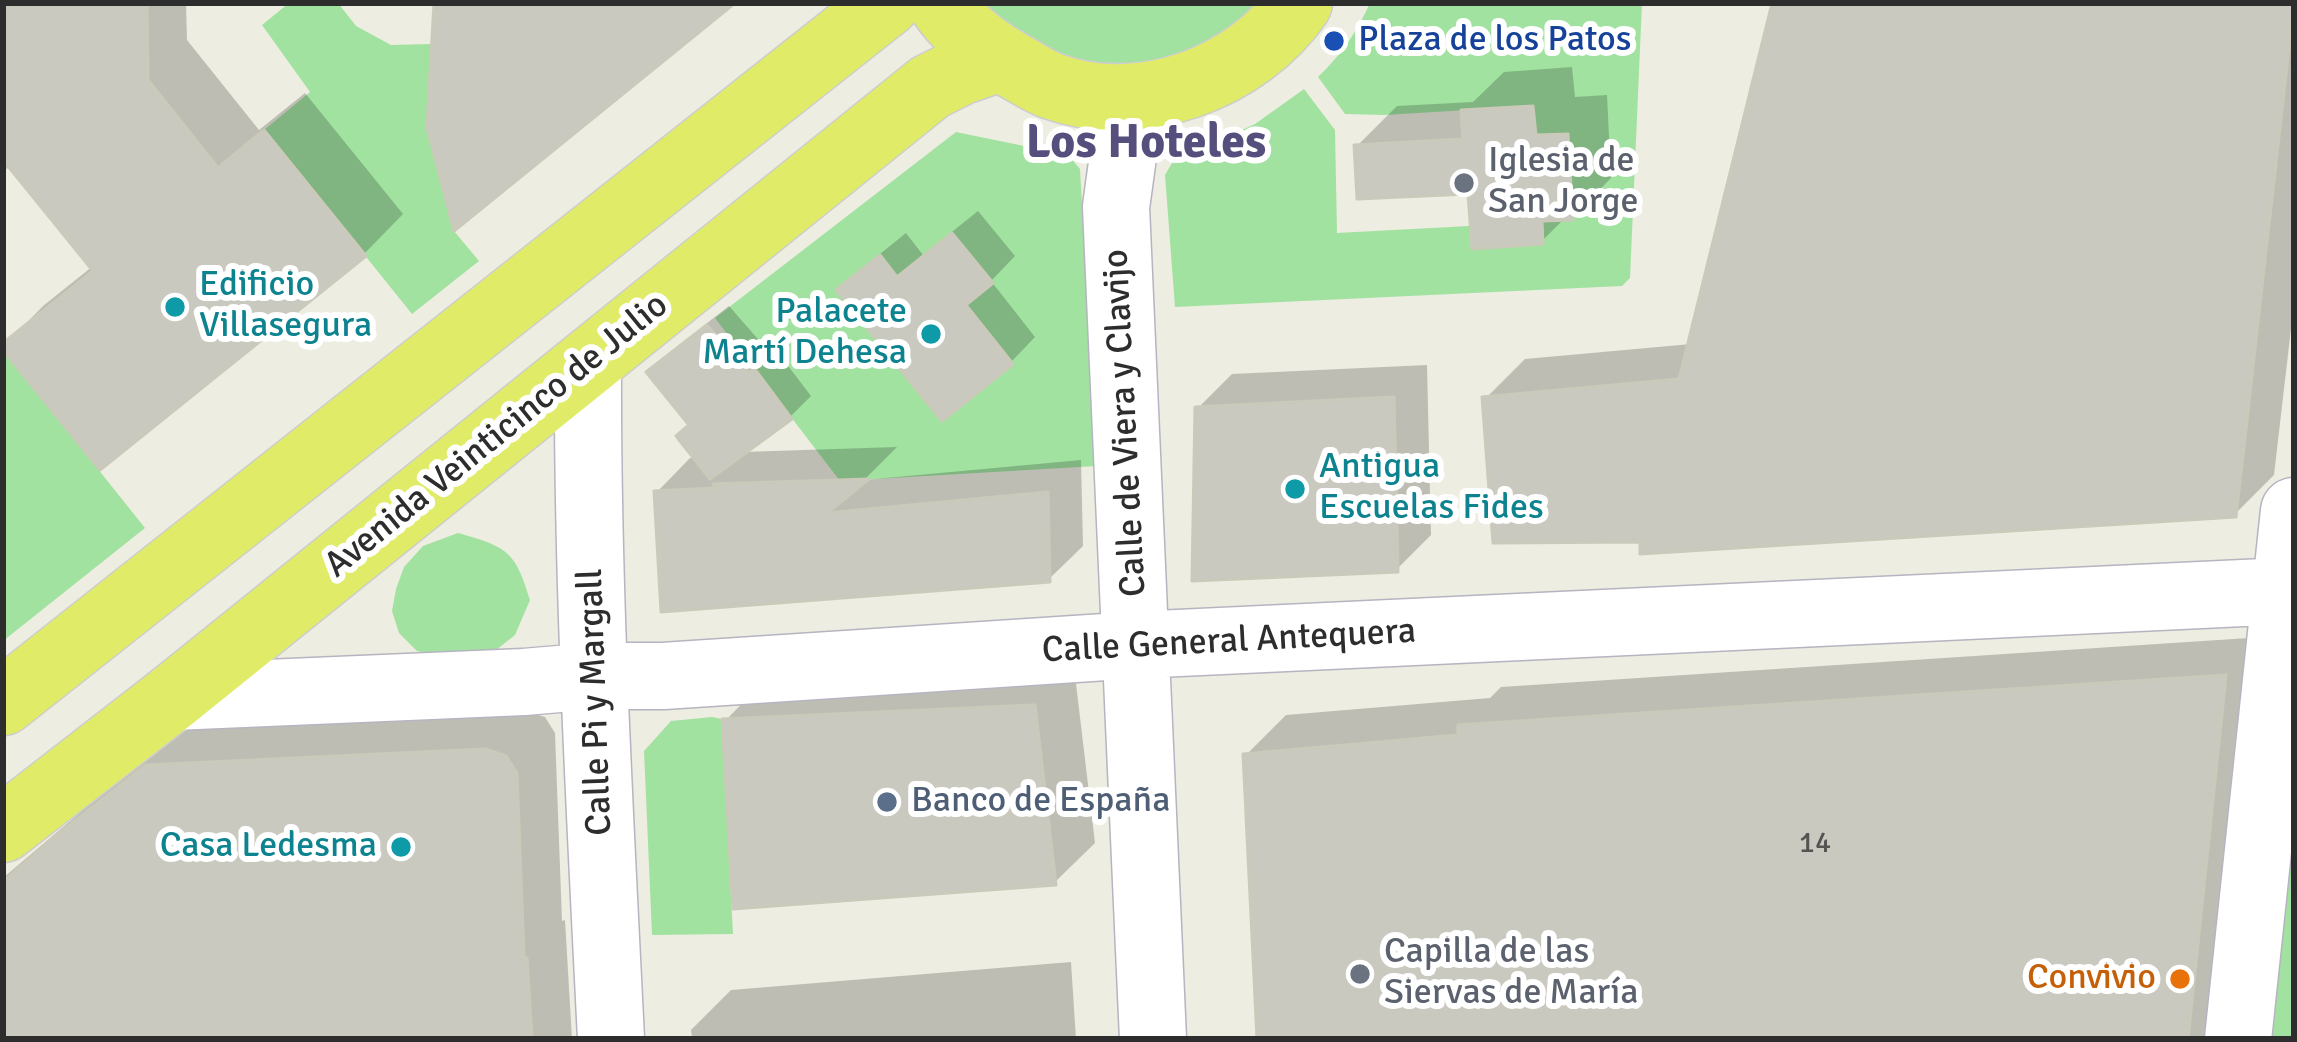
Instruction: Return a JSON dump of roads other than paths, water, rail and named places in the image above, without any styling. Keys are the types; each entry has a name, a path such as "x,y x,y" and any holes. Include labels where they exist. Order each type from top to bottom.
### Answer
{"main road":[{"path":"3,702 887,3"},
{"path":"941,3 973,38 1048,86 1138,98 1184,88 1241,61 1285,24 1299,3"},
{"name":"Avenida Veinticinco de Julio","path":"3,830 931,87 962,70 1000,58"}],"street":[{"name":"Calle de Viera y Clavijo","path":"1138,98 1124,149 1116,207 1153,1039"},
{"name":"Calle Pi y Margall","path":"588,364 594,676 611,1039"},
{"path":"2237,1039 2294,511"},
{"name":"Calle General Antequera","path":"173,697 663,676 1136,645 2286,591"}],"place":[{"name":"Plaza de los Patos","path":"1334,41"},
{"name":"Iglesia de San Jorge","path":"1464,183"},
{"name":"Edificio Villasegura","path":"175,307"},
{"name":"Palacete Martí Dehesa","path":"931,334"},
{"name":"Antigua Escuelas Fides","path":"1295,489"},
{"name":"Banco de España","path":"887,802"},
{"name":"Casa Ledesma","path":"401,847"},
{"name":"Capilla de las Siervas de María","path":"1360,974"},
{"name":"Convivio","path":"2180,979"}],"district":[{"name":"Los Hoteles","path":"1146,144"}]}
